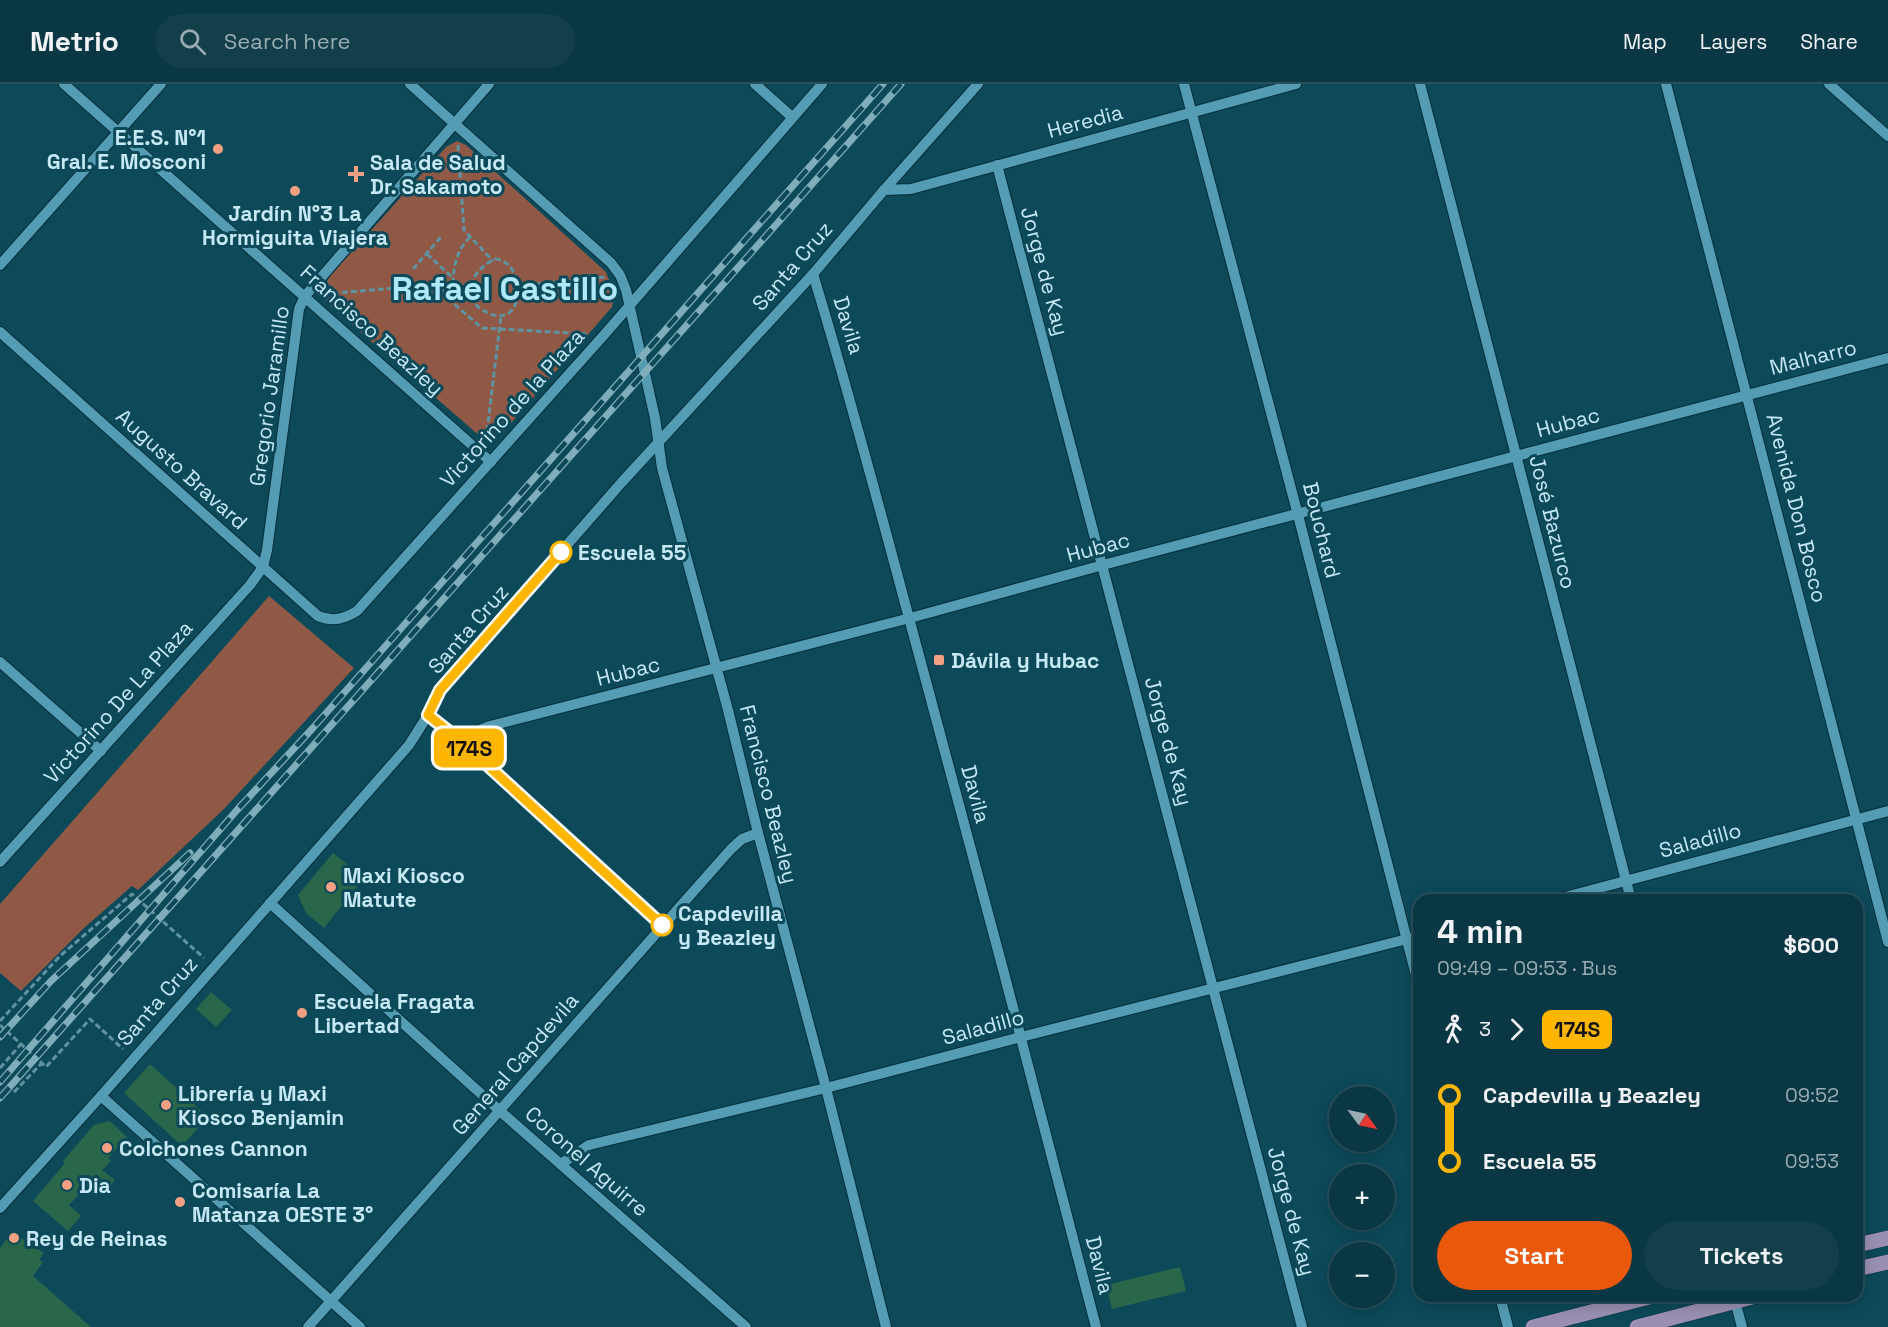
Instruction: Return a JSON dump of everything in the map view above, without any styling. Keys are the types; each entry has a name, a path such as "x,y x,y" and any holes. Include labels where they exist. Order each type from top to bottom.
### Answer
{"main road":[{"path":"1863,1244 1888,1238"},
{"path":"1863,1268 1888,1262"},
{"path":"1533,1327 1630,1302"},
{"path":"1636,1327 1731,1302"}],"street":[{"name":"Francisco Beazley","path":"64,84 488,459"},
{"path":"0,265 161,84"},
{"path":"410,84 611,263 620,275"},
{"name":"Gregorio Jaramillo","path":"263,567 299,309 305,296 456,125 489,84"},
{"path":"755,84 792,117"},
{"name":"Victorino de la Plaza","path":"345,619 357,611 488,459 604,335 822,84"},
{"name":"Santa Cruz","path":"0,1208 409,745 428,715 440,690 622,482 813,274 978,84"},
{"name":"Bouchard","path":"1184,84 1298,515 1413,965"},
{"name":"Heredia","path":"884,190 911,189 1296,84"},
{"name":"José Bazurco","path":"1420,84 1629,894"},
{"name":"Avenida Don Bosco","path":"1666,84 1888,942"},
{"path":"1828,84 1888,136"},
{"name":"Jorge de Kay","path":"997,165 1302,1327"},
{"name":"Davila","path":"813,274 843,373 910,618 1022,1037 1096,1327"},
{"name":"Francisco Beazley","path":"620,275 645,372 663,468 717,668 886,1327"},
{"name":"Augusto Bravard","path":"0,332 318,616 328,620 345,619"},
{"name":"Malharro","path":"1748,394 1888,358"},
{"name":"Hubac","path":"461,741 490,726 910,618 1748,394"},
{"name":"Victorino De La Plaza","path":"0,862 250,585 263,567"},
{"path":"0,662 101,751"},
{"path":"428,715 461,741 662,925"},
{"name":"Saladillo","path":"1577,894 1888,811"},
{"name":"General Capdevila","path":"308,1327 731,849 742,839 758,833"},
{"name":"Coronel Aguirre","path":"270,903 500,1111 746,1327"},
{"name":"Saladillo","path":"561,1164 589,1145 826,1088 1413,938"},
{"path":"101,1096 360,1327"},
{"path":"1502,1302 1508,1327"},
{"path":"1735,1302 1742,1327"}],"path":[{"path":"456,125 464,230 492,261"},
{"path":"414,268 441,237"},
{"path":"470,237 461,245 456,257 454,304 482,328 604,335"},
{"path":"427,254 454,279"},
{"path":"501,260 512,269 518,286 514,309 507,315 501,316 483,310 475,304 469,291 470,283 477,271 492,261 501,260"},
{"path":"518,286 620,275"},
{"path":"305,296 407,286 469,291"},
{"path":"488,459 501,316"},
{"path":"134,1058 90,1019 46,1067 0,1023 60,956 101,918 132,894 213,966"},
{"path":"0,1068 21,1044"},
{"path":"14,1092 42,1063"}],"shaded area":[{"path":"457,141 466,145 606,272 615,295 612,307 504,431 493,439 482,438 326,302 322,290 330,276 446,147"},
{"path":"269,596 354,668 224,809 138,890 132,886 84,928 21,991 0,973 0,904"}],"building":[{"name":"Maxi Kiosco Matute","path":"333,853 364,878 324,928 306,913 298,895"},
{"path":"211,992 232,1010 216,1027 196,1009"},
{"name":"Librería y Maxi Kiosco Benjamin","path":"150,1064 208,1117 182,1146 124,1093"},
{"path":"110,1121 127,1137 108,1158 111,1161 102,1170 115,1180 102,1196 89,1184 69,1205 81,1216 68,1231 33,1201 94,1125"},
{"path":"12,1232 44,1253 39,1260 43,1262 33,1276 91,1327 0,1327 0,1248"},
{"path":"1180,1267 1186,1291 1112,1309 1106,1285"}],"railway":[{"path":"0,1082 237,810 312,729 883,84"},
{"path":"0,1098 901,84"},
{"path":"0,1037 51,981 190,853"}],"bus line":[{"name":"174S","path":"561,552 440,690 428,715 461,741 662,925"}],"place":[{"name":"E.E.S. N°1 Gral. E. Mosconi","path":"218,149"},
{"name":"Sala de Salud Dr. Sakamoto","path":"356,174"},
{"name":"Jardín N°3 La Hormiguita Viajera","path":"295,191"},
{"name":"Escuela 55","path":"561,552"},
{"name":"Dávila y Hubac","path":"939,660"},
{"name":"Maxi Kiosco Matute","path":"331,887"},
{"name":"Capdevilla y Beazley","path":"662,925"},
{"name":"Escuela Fragata Libertad","path":"302,1013"},
{"name":"Librería y Maxi Kiosco Benjamin","path":"166,1105"},
{"name":"Colchones Cannon","path":"107,1148"},
{"name":"Dia","path":"67,1185"},
{"name":"Comisaría La Matanza OESTE 3°","path":"180,1202"},
{"name":"Rey de Reinas","path":"14,1238"}],"district":[{"name":"Rafael Castillo","path":"505,289"}]}
